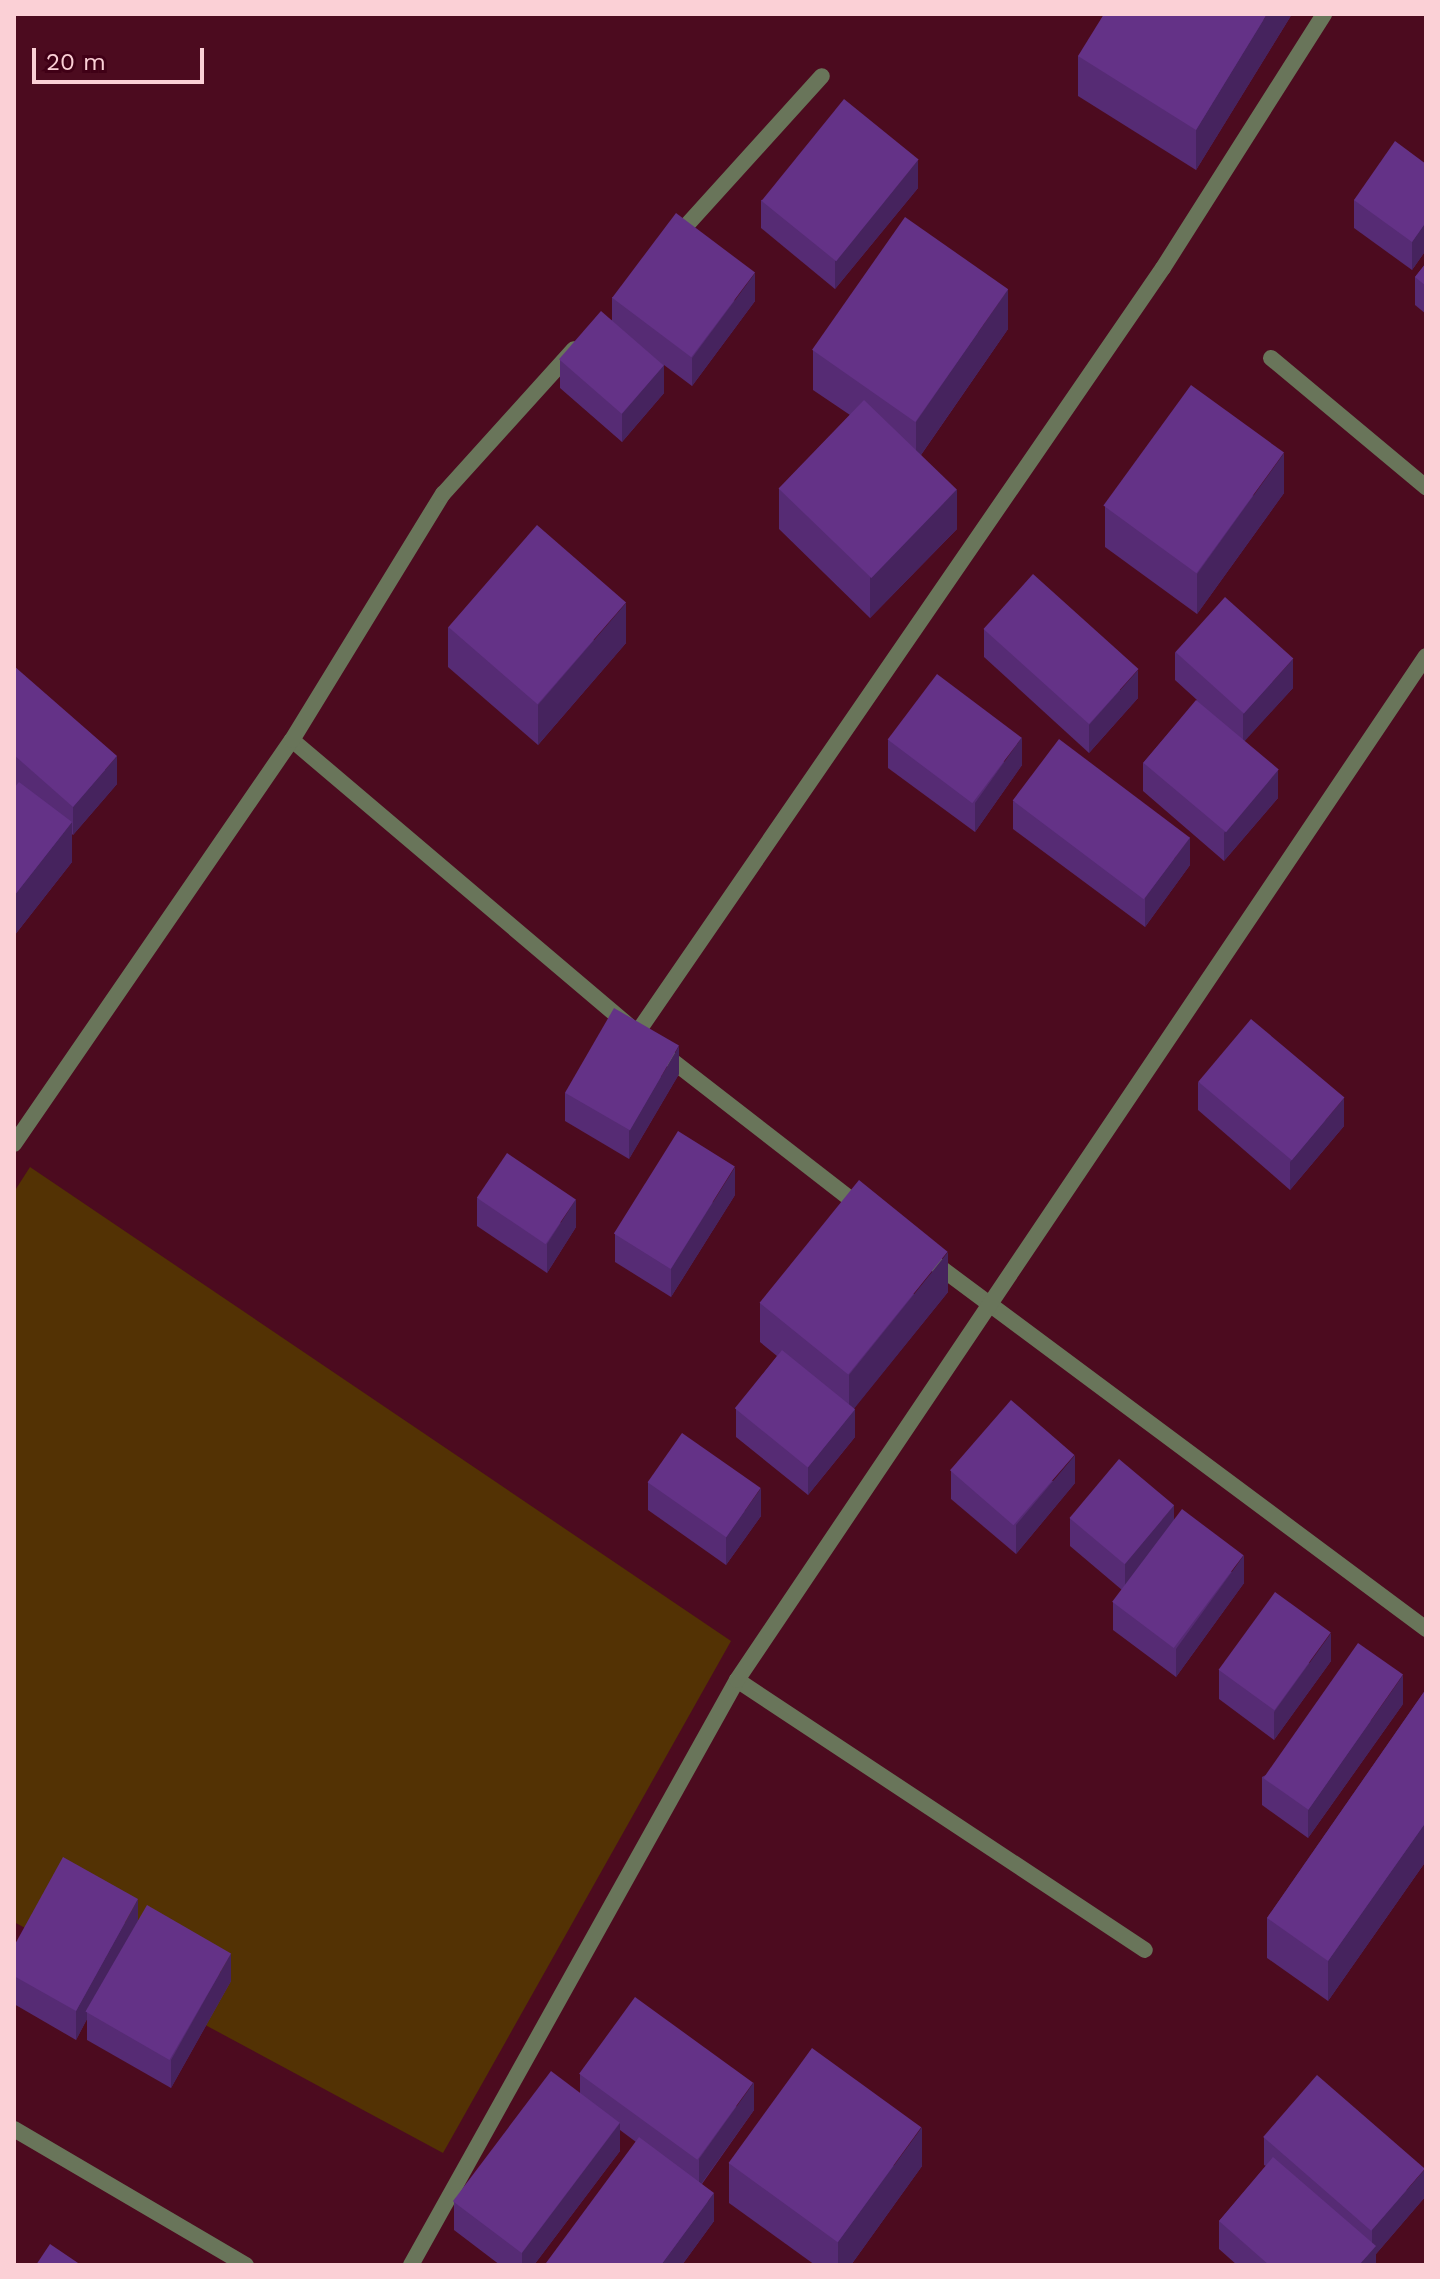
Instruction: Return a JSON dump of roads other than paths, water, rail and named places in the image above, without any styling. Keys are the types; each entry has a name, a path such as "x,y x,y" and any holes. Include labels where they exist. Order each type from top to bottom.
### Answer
{"street":[{"path":"637,1033 1163,268 1324,14"},
{"path":"664,250 822,76"},
{"path":"14,1144 292,740 443,494 591,332"},
{"path":"1271,358 1426,487"},
{"path":"411,2265 737,1680 1426,656"},
{"path":"292,740 637,1033 875,1217"},
{"path":"912,1246 987,1305 1426,1629"},
{"path":"737,1680 1145,1950"},
{"path":"14,2129 246,2265"}]}
